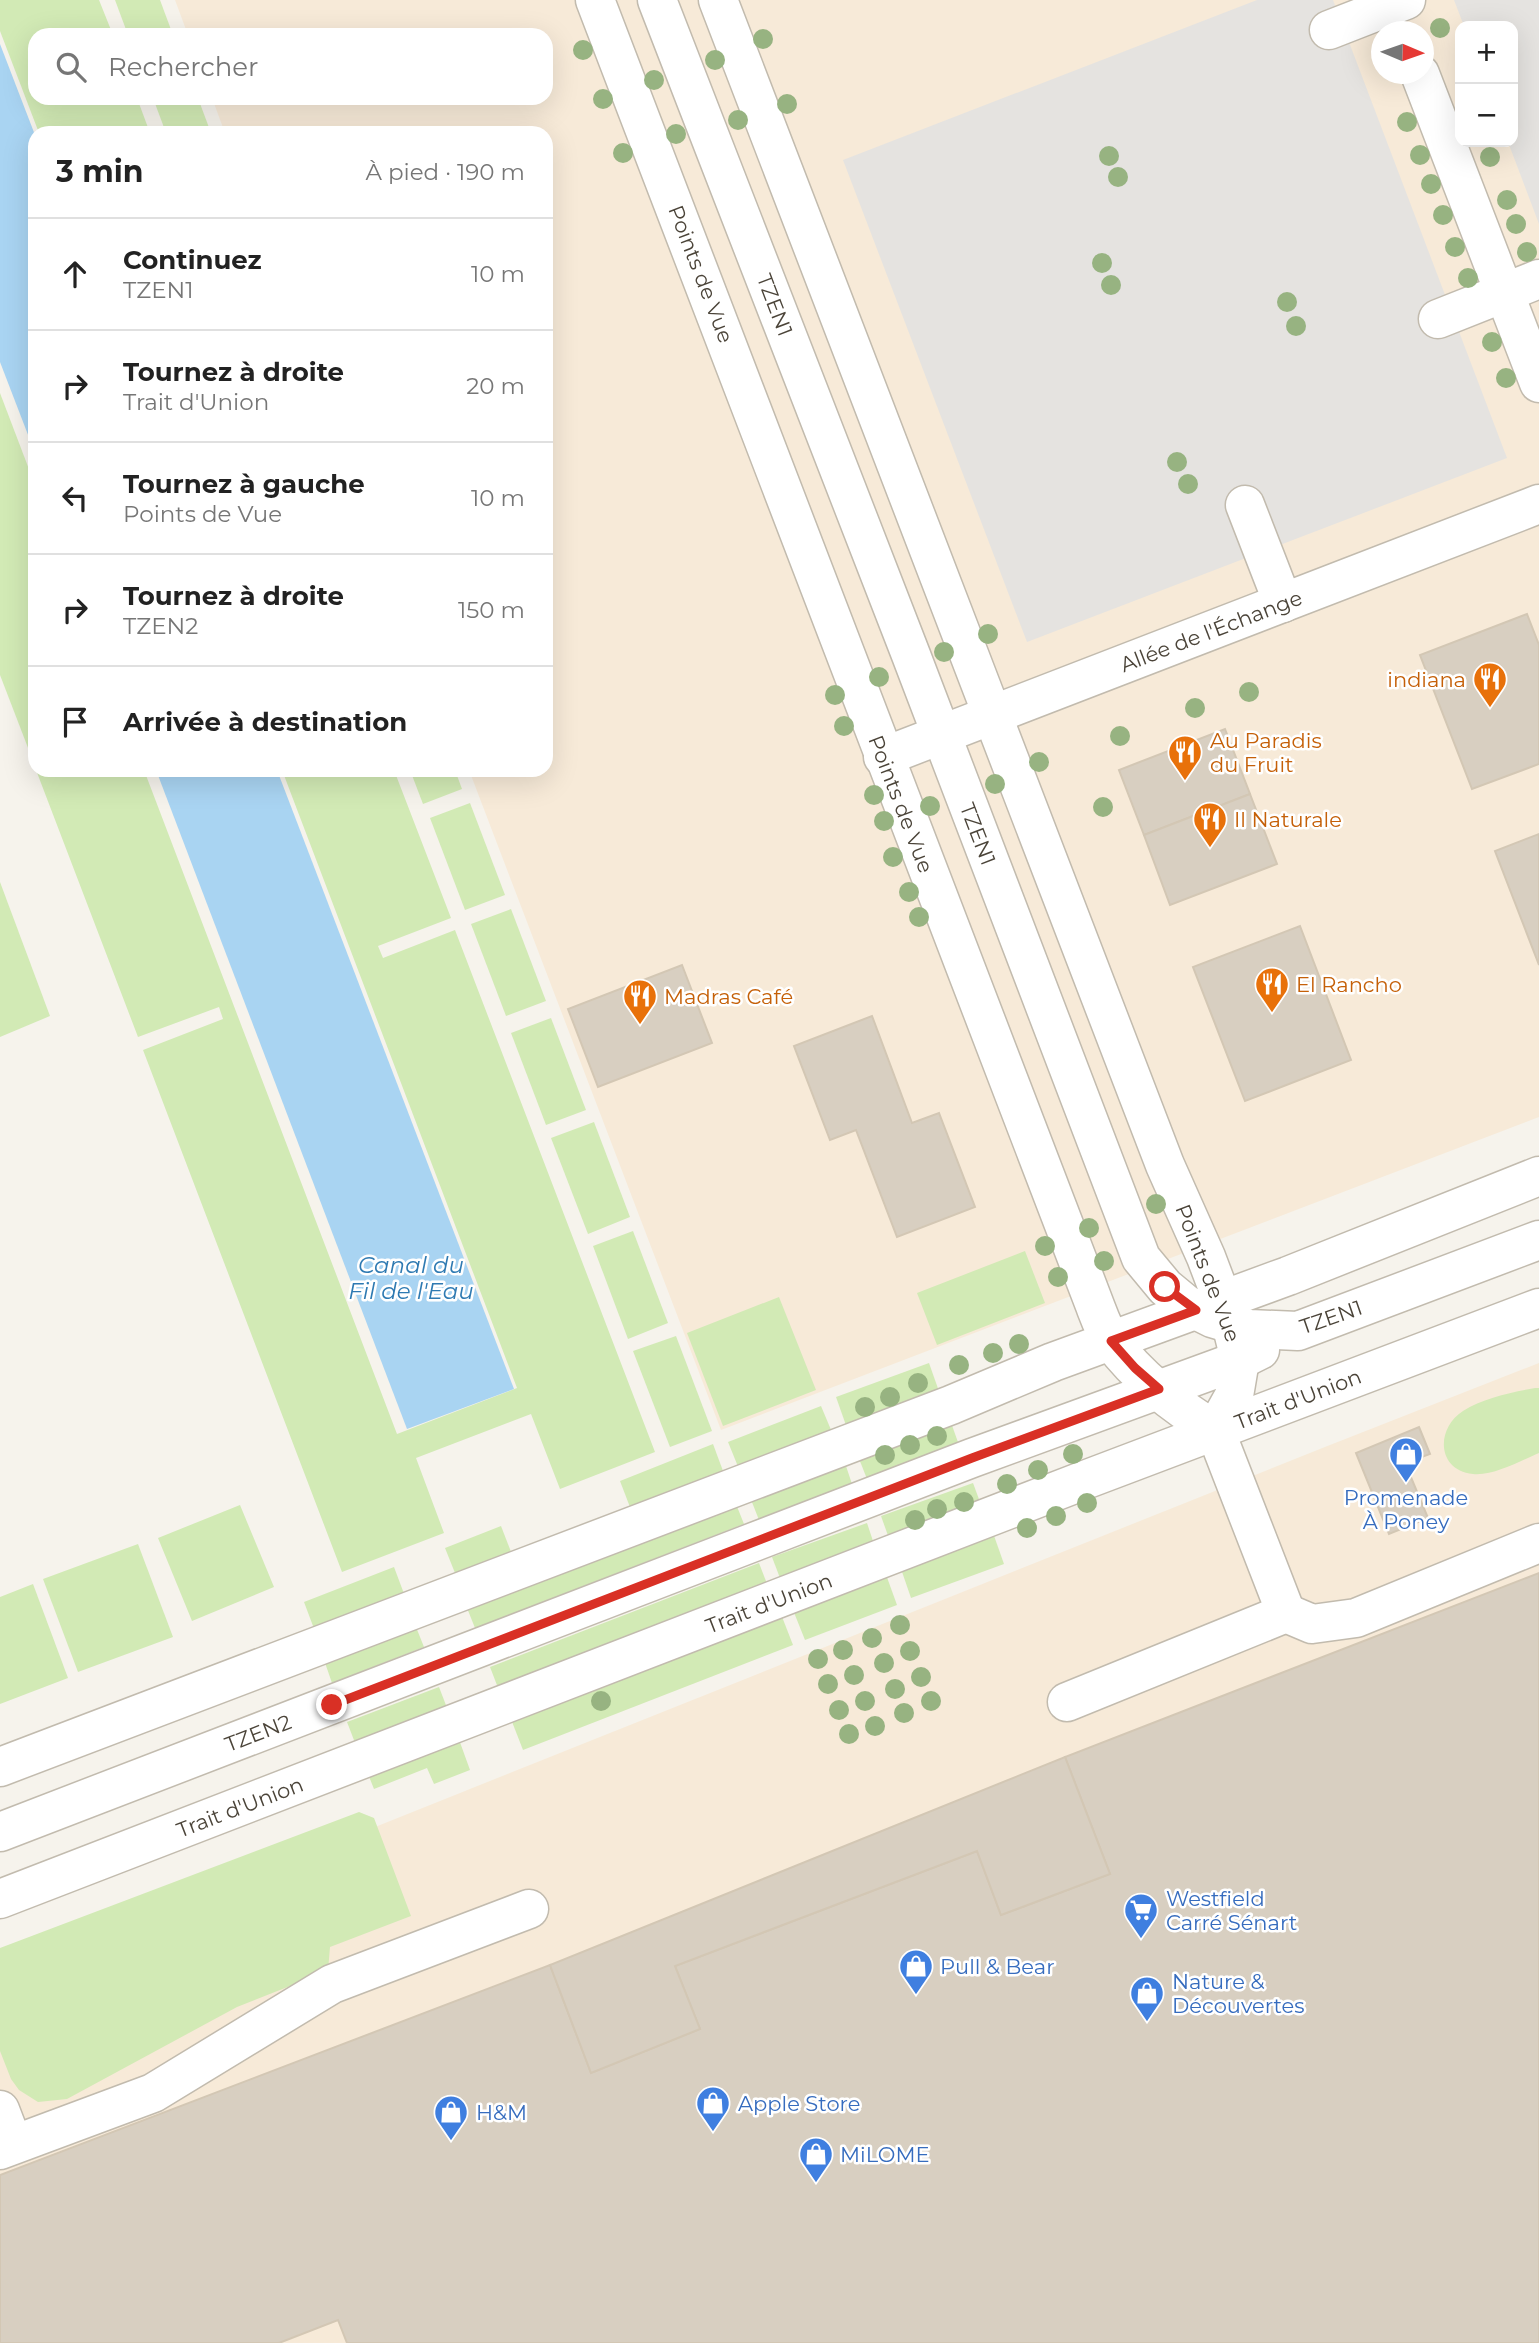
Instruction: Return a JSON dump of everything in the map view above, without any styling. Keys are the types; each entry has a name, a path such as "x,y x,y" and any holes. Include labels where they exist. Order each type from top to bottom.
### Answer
{"street":[{"name":"Points de Vue","path":"595,0 1094,1303 1111,1341 1135,1368 1187,1413 1215,1430 1234,1396 1240,1360 1216,1311 1206,1257 1166,1165 718,0"},
{"name":"TZEN1","path":"656,0 1140,1258 1165,1287 1249,1329 1298,1331 1539,1240"},
{"path":"1329,30 1399,9"},
{"path":"1424,84 1539,383"},
{"path":"1438,319 1539,279"},
{"name":"Allée de l'Échange","path":"883,757 1539,504"},
{"path":"1245,505 1283,603"},
{"path":"0,1767 951,1405 1053,1362 1111,1341 1216,1311 1279,1279 1539,1176"},
{"path":"1206,1257 1230,1275 1253,1281 1279,1279"},
{"name":"Trait d'Union","path":"0,1899 1215,1430 1539,1308"},
{"name":"TZEN2","path":"0,1832 960,1462 1240,1360 1298,1331"},
{"path":"1215,1430 1286,1613"},
{"path":"1067,1702 1286,1613 1312,1624 1356,1618 1539,1543"},
{"path":"4,2135 153,2093 332,1984 529,1909"}],"shaded area":[{"path":"175,0 1539,0 1539,1117 721,1430 472,777 553,777 553,126 222,126 215,105 553,105 553,28 185,28"},
{"path":"1257,0 1333,0 1507,458 1027,642 843,160"},
{"path":"1454,0 1539,0 1539,224 1510,147 1518,147 1518,21 1462,21"},
{"name":"Westfield Carré Sénart","path":"1539,1363 1539,2343 0,2343 0,1977"}],"green space":[{"path":"0,0 99,0 110,28 28,28 28,104 0,31"},
{"path":"115,0 160,0 170,28 125,28"},
{"path":"28,105 140,105 147,126 36,126"},
{"path":"156,105 201,105 208,126 163,126"},
{"path":"0,393 28,467 28,748 0,675"},
{"path":"39,777 147,777 397,1434 517,1388 285,777 397,777 451,918 378,946 383,958 455,930 655,1452 560,1489 531,1414 416,1458 444,1533 342,1572 143,1050 223,1019 219,1007 138,1037"},
{"path":"413,777 458,777 462,789 423,804"},
{"path":"470,803 505,895 465,910 430,818"},
{"path":"0,882 50,1016 0,1037"},
{"path":"511,909 546,1001 506,1016 471,924"},
{"path":"551,1018 586,1110 546,1125 511,1033"},
{"path":"594,1122 630,1217 588,1234 551,1138"},
{"path":"633,1231 668,1323 628,1339 593,1246"},
{"path":"1025,1251 1045,1303 937,1345 917,1293"},
{"path":"779,1297 816,1390 723,1426 687,1333"},
{"path":"676,1336 712,1431 670,1447 633,1351"},
{"path":"929,1363 941,1397 848,1431 836,1397"},
{"path":"1539,1388 1539,1453 1490,1473 1473,1474 1452,1465 1446,1457 1444,1447 1448,1427 1454,1418 1471,1406 1489,1399"},
{"path":"821,1406 834,1437 741,1474 728,1442"},
{"path":"949,1417 959,1445 867,1479 856,1451"},
{"path":"713,1444 726,1479 633,1515 620,1481"},
{"path":"843,1457 852,1484 759,1520 748,1492"},
{"path":"973,1483 983,1510 891,1544 881,1516"},
{"path":"734,1499 744,1524 475,1628 465,1603"},
{"path":"240,1505 274,1587 192,1621 158,1538"},
{"path":"867,1523 876,1550 783,1586 772,1557"},
{"path":"501,1526 513,1557 457,1578 445,1548"},
{"path":"992,1530 1004,1564 911,1598 899,1563"},
{"path":"138,1544 173,1637 78,1672 43,1579"},
{"path":"759,1563 769,1589 500,1693 490,1667"},
{"path":"394,1567 406,1599 316,1634 304,1602"},
{"path":"884,1569 897,1605 805,1640 791,1605"},
{"path":"33,1584 68,1678 0,1704 0,1597"},
{"path":"779,1609 793,1645 523,1750 509,1714"},
{"path":"414,1622 424,1647 332,1683 323,1657"},
{"path":"439,1687 449,1713 357,1748 347,1722"},
{"path":"457,1734 470,1770 434,1784 427,1768 374,1789 366,1769"},
{"path":"359,1812 374,1818 411,1916 330,1947 328,1971 237,2007 67,2099 38,2102 19,2090 11,2079 0,2051 0,1948"}],"water":[{"path":"0,44 32,126 28,126 28,435 0,362"},
{"name":"Canal du Fil de l'Eau","path":"159,777 280,777 514,1389 407,1429"}],"building":[{"name":"indiana","path":"1527,614 1539,645 1539,764 1472,789 1420,655"},
{"name":"Au Paradis du Fruit","path":"1225,729 1250,794 1144,835 1119,770"},
{"name":"Il Naturale","path":"1250,794 1277,864 1170,905 1144,835"},
{"path":"1539,834 1539,965 1495,851"},
{"name":"El Rancho","path":"1300,926 1351,1060 1245,1101 1193,967"},
{"name":"Madras Café","path":"682,965 712,1043 598,1087 568,1009"},
{"path":"872,1016 912,1123 939,1113 975,1207 897,1237 856,1130 830,1140 794,1046"},
{"path":"1419,1427 1430,1454 1405,1463 1428,1518 1389,1534 1356,1453"},
{"name":"Westfield Carré Sénart","path":"1539,1573 1539,2343 347,2343 338,2320 279,2343 0,2343 0,2175 550,1965 591,2073 700,2029 675,1966 977,1851 1001,1915 1110,1874 1065,1757"},
{"path":"1065,1757 1110,1874 1001,1915 977,1851 675,1966 700,2029 591,2073 550,1965"}],"place":[{"name":"indiana","path":"1490,709"},
{"name":"Au Paradis du Fruit","path":"1185,782"},
{"name":"Il Naturale","path":"1210,849"},
{"name":"El Rancho","path":"1272,1014"},
{"name":"Madras Café","path":"640,1026"},
{"name":"Promenade À Poney","path":"1406,1484"},
{"name":"Westfield Carré Sénart","path":"1141,1940"},
{"name":"Pull & Bear","path":"916,1996"},
{"name":"Nature & Découvertes","path":"1147,2023"},
{"name":"Apple Store","path":"713,2133"},
{"name":"H&M","path":"451,2142"},
{"name":"MiLOME","path":"816,2184"}],"route":[{"path":"332,1705 972,1458 1159,1389 1135,1368 1111,1341 1196,1310 1165,1287"}]}
